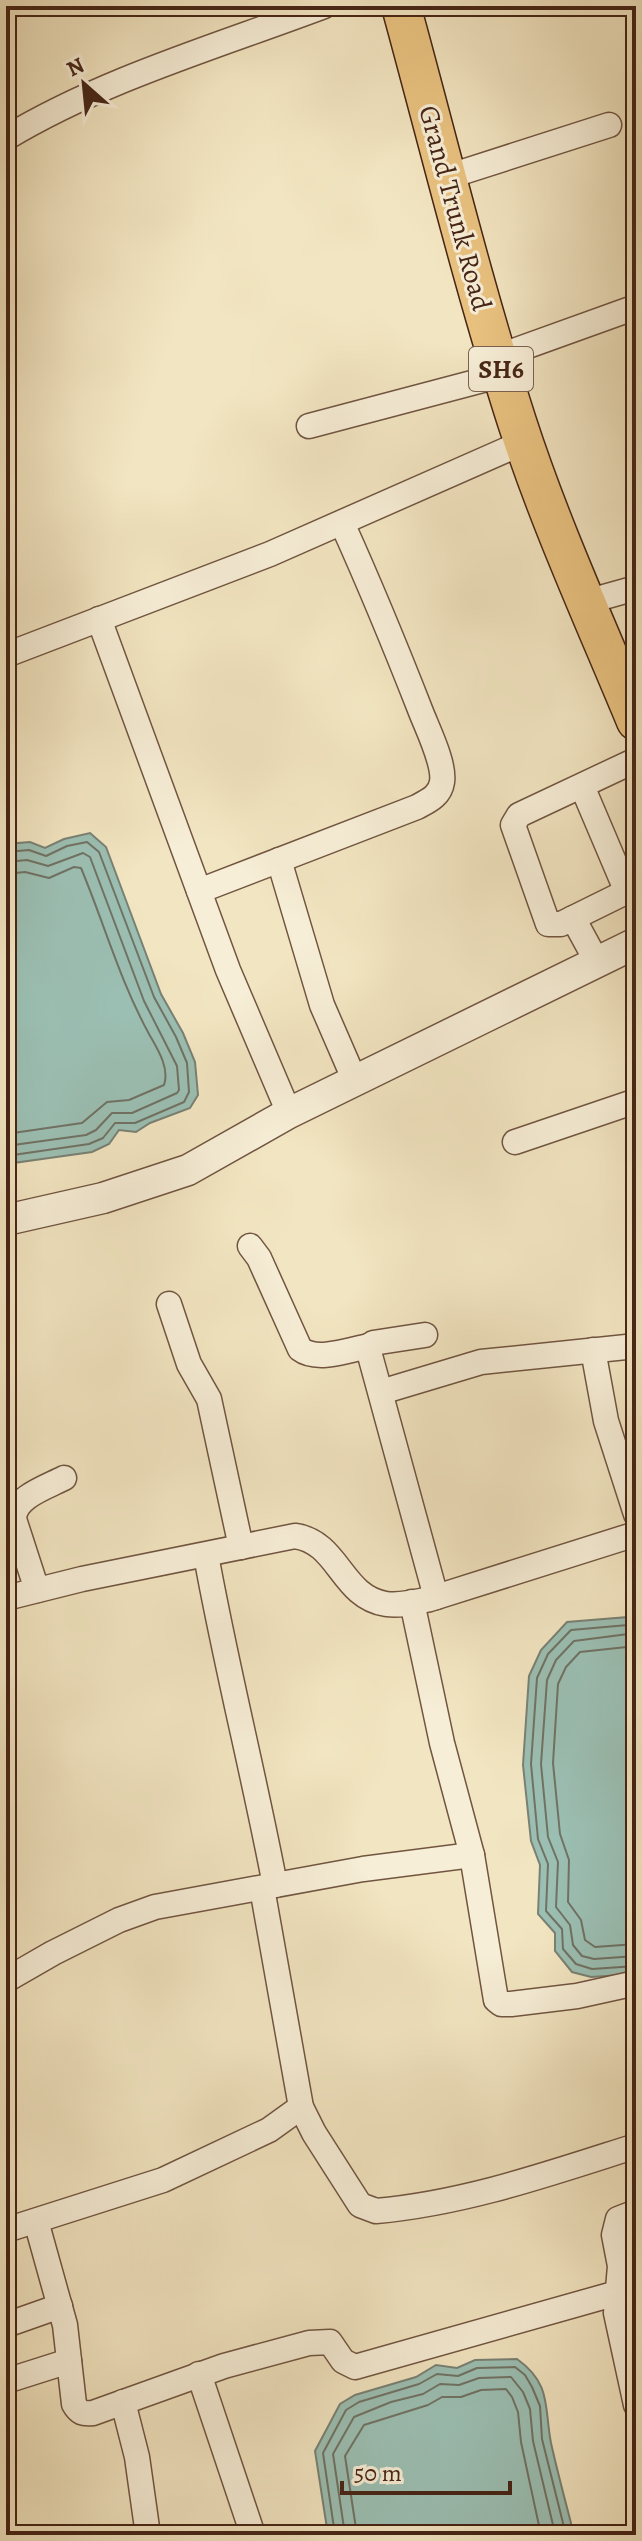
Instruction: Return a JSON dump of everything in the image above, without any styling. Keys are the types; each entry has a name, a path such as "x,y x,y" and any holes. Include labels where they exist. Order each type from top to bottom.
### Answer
{"main road":[{"name":"Grand Trunk Road","path":"401,6 500,366 524,442 636,721"}],"street":[{"path":"6,138 34,121 100,91 324,6"},
{"path":"447,177 609,125"},
{"path":"309,426 500,366 636,307"},
{"path":"6,655 270,554 524,442"},
{"path":"199,891 417,807 434,798 441,787 443,772 426,726 382,613 342,523"},
{"path":"586,602 636,588"},
{"path":"99,619 228,970 289,1113"},
{"path":"582,786 631,890 553,926 544,918 513,825 519,815 636,760"},
{"path":"279,860 318,994 355,1081"},
{"path":"573,918 597,962"},
{"path":"6,1220 103,1198 188,1170 289,1113 636,943"},
{"path":"515,1142 636,1101"},
{"path":"250,1246 300,1349 307,1355 425,1335"},
{"path":"169,1304 189,1364 209,1399 241,1547"},
{"path":"369,1346 424,1600 442,1743 472,1855 496,2000 501,2004 511,2004 577,1996 636,1983"},
{"path":"381,1392 481,1362 636,1346"},
{"path":"593,1350 603,1412 636,1514"},
{"path":"37,1590 14,1511 19,1503 64,1478"},
{"path":"6,1598 82,1579 295,1536 309,1538 321,1545 354,1587 369,1598 386,1604 424,1600 636,1534"},
{"path":"206,1555 233,1695 257,1790 268,1887 301,2107 360,2205 376,2211 435,2204 636,2146"},
{"path":"6,1980 119,1920 155,1907 363,1869 472,1855"},
{"path":"6,2230 163,2180 269,2130 301,2107"},
{"path":"636,2212 618,2219 614,2227 620,2266 616,2313 636,2405"},
{"path":"36,2221 60,2306 72,2393 78,2411 84,2414 199,2374 320,2341 330,2342 343,2361 355,2367 617,2293"},
{"path":"6,2325 60,2306"},
{"path":"6,2381 69,2361"},
{"path":"199,2374 253,2535"},
{"path":"123,2402 137,2457 148,2535"}],"water":[{"path":"90,833 106,847 161,994 195,1062 198,1095 190,1108 150,1123 136,1132 119,1130 109,1144 92,1152 6,1164 6,844 30,842 45,848 64,839"},
{"path":"636,1610 636,1974 591,1977 572,1972 555,1951 555,1933 538,1914 540,1865 531,1841 523,1765 529,1676 541,1650 567,1622 628,1617"},
{"path":"517,2359 528,2368 541,2387 571,2535 328,2535 315,2451 340,2404 355,2395 416,2377 436,2365 457,2368 475,2360"}]}
